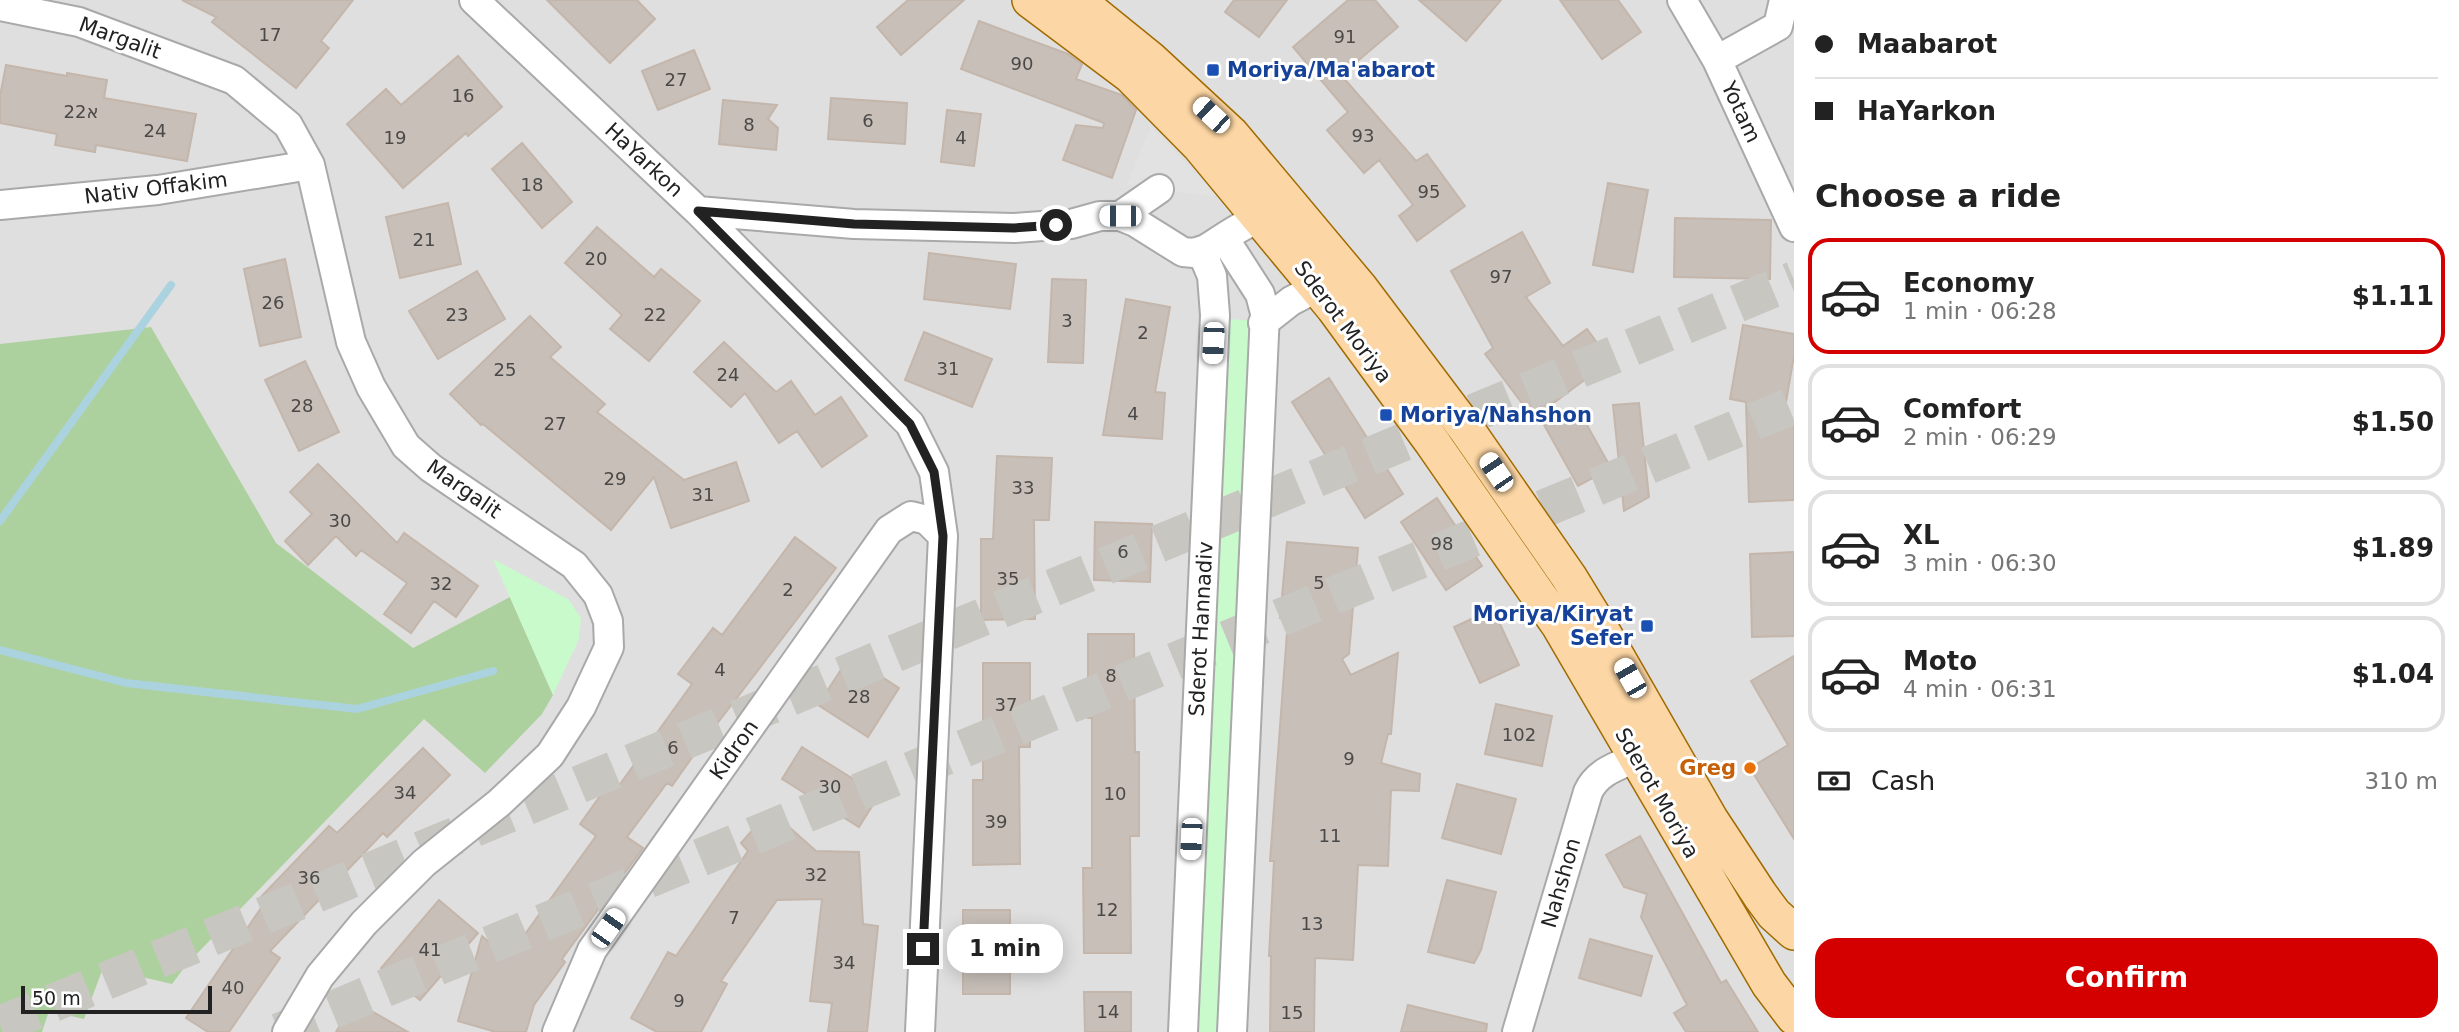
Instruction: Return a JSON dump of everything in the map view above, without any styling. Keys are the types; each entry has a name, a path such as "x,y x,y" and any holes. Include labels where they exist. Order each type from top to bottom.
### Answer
{"main road":[{"name":"Sderot Moriya","path":"1030,0 1130,75 1200,146 1318,287 1432,442 1559,625 1769,984 1794,1017"},
{"name":"Sderot Moriya","path":"1077,0 1150,59 1231,134 1360,288 1467,430 1561,565 1710,819 1774,914 1794,932"}],"street":[{"name":"HaYarkon","path":"474,0 698,211 910,424 934,472 943,536 920,1032"},
{"name":"Yotam","path":"1682,0 1717,60 1794,227"},
{"path":"1717,60 1779,26 1784,0"},
{"name":"Margalit","path":"0,6 79,22 234,80 288,125 310,165 351,342 371,387 406,446 431,468 574,565 598,595 608,621 609,647 581,707 550,755 499,803 424,863 364,923 320,976 288,1032"},
{"name":"Nativ Offakim","path":"0,205 158,190 310,165"},
{"path":"1120,216 1159,189"},
{"path":"698,211 854,224 1014,228 1071,224 1100,216 1120,216 1135,222 1183,252 1194,253 1271,216 1283,216 1312,232"},
{"path":"1215,243 1260,294 1265,313 1231,1032"},
{"name":"Sderot Hannadiv","path":"1183,1032 1215,315 1212,276 1205,255 1215,243"},
{"path":"1263,323 1291,301 1318,287"},
{"name":"Kidron","path":"557,1032 593,950 889,530 911,516 927,520 943,536"},
{"name":"Nahshon","path":"1517,1032 1588,792 1596,778 1605,771 1636,758"}],"shaded area":[{"path":"0,0 1794,0 1794,1032 0,1032"},
{"path":"1151,126 1219,197 1127,185"}],"green space":[{"path":"1226,319 1256,321 1221,1032 1192,1032"},
{"path":"151,327 276,543 413,648 510,597 553,695 542,714 485,773 424,719 187,964 172,984 103,968 84,1019 49,1011 42,1032 0,1032 0,344"},
{"path":"493,559 568,599 581,618 579,639 553,695"}],"building":[{"path":"182,0 353,0 321,41 329,48 296,88 212,22 216,17"},
{"path":"547,0 637,0 655,19 610,63"},
{"path":"908,0 964,0 901,55 877,27"},
{"path":"1234,0 1287,0 1259,37 1225,12"},
{"path":"1348,0 1375,0 1398,27 1341,75 1416,161 1427,154 1465,206 1417,241 1399,216 1413,205 1379,160 1364,173 1327,130 1348,112 1293,47"},
{"path":"1419,0 1501,0 1466,41"},
{"path":"1560,0 1618,0 1641,32 1602,59"},
{"path":"979,21 1068,54 1082,64 1076,79 1122,95 1136,110 1112,178 1063,160 1076,125 1103,128 1104,123 961,69"},
{"path":"694,50 710,89 658,110 642,71"},
{"path":"458,56 502,107 468,136 466,133 403,188 347,124 386,89 401,105"},
{"path":"6,65 107,80 104,98 196,114 187,161 96,145 95,152 55,145 57,134 0,123 0,96"},
{"path":"831,98 907,103 905,144 828,139"},
{"path":"723,100 777,105 768,119 778,128 776,150 719,144"},
{"path":"947,110 981,114 974,166 941,162"},
{"path":"522,143 572,202 542,228 492,169"},
{"path":"1608,183 1648,190 1633,272 1593,265"},
{"path":"448,203 461,264 400,278 386,217"},
{"path":"1675,218 1771,220 1770,279 1674,277"},
{"path":"597,227 654,277 661,269 700,301 649,361 610,329 622,315 565,263"},
{"path":"1522,232 1550,283 1526,297 1563,346 1587,329 1610,361 1540,413 1578,409 1611,468 1578,486 1538,414 1533,418 1485,354 1493,348 1451,271"},
{"path":"929,253 1016,264 1010,309 924,299"},
{"path":"285,259 301,337 260,346 244,269"},
{"path":"477,271 505,319 438,359 409,311"},
{"path":"1052,279 1086,280 1083,363 1048,362"},
{"path":"1126,299 1170,307 1155,392 1165,393 1162,439 1103,435"},
{"path":"530,316 561,347 550,357 605,404 597,412 684,480 736,462 749,501 671,528 654,477 611,530 481,425 450,394"},
{"path":"1743,325 1794,334 1794,356 1782,425 1794,425 1794,500 1749,502 1746,402 1730,399"},
{"path":"924,332 992,359 972,407 905,380"},
{"path":"724,342 776,392 791,381 815,415 841,397 867,436 822,467 797,431 779,443 745,393 731,407 694,372"},
{"path":"305,361 339,432 299,451 265,380"},
{"path":"1329,378 1403,494 1365,518 1292,402"},
{"path":"1639,403 1649,497 1624,511 1613,405"},
{"path":"997,456 1052,458 1049,520 1034,520 1035,619 981,620 981,539 993,539"},
{"path":"318,464 397,543 404,533 478,586 456,617 434,601 411,633 384,614 407,583 361,550 356,556 336,536 308,565 285,541 312,514 290,492"},
{"path":"1437,498 1482,566 1446,590 1401,522"},
{"path":"1095,522 1152,524 1150,582 1094,580"},
{"path":"795,537 836,568 710,733 704,729 695,741 700,746 672,786 667,783 627,837 643,848 562,959 565,962 534,1005 526,1032 496,1032 458,1021 482,936 504,955 521,931 525,934 596,836 580,824 610,782 618,787 692,684 678,674 713,628 722,635"},
{"path":"1287,542 1358,548 1349,654 1342,659 1351,675 1398,653 1391,734 1388,734 1381,763 1420,774 1419,791 1391,790 1388,866 1358,865 1353,960 1315,958 1314,1032 1270,1032 1269,956 1274,861 1270,861 1288,619 1280,618"},
{"path":"1794,552 1794,636 1752,637 1750,554"},
{"path":"1493,609 1519,665 1480,683 1454,627"},
{"path":"1088,634 1134,634 1139,836 1130,836 1131,953 1084,953 1083,868 1092,868 1092,718 1088,718"},
{"path":"850,656 899,688 868,737 818,705"},
{"path":"1794,656 1794,839 1750,768 1788,745 1751,681"},
{"path":"983,663 1030,663 1030,747 1019,747 1020,864 973,865 973,780 983,780"},
{"path":"1496,704 1552,716 1542,766 1485,754"},
{"path":"802,747 879,795 859,827 782,779"},
{"path":"423,748 450,775 387,837 383,833 270,951 280,958 229,1032 208,1032 186,1018 263,905 258,900 329,826 337,833"},
{"path":"1457,784 1516,799 1501,854 1442,838"},
{"path":"770,810 816,851 859,852 863,924 878,926 867,1032 828,1032 832,1003 810,1001 822,899 777,900 721,981 727,984 701,1032 657,1032 631,1018 668,952 676,956 748,851 741,843"},
{"path":"1640,836 1721,983 1726,980 1758,1032 1686,1032 1674,1013 1687,1005 1641,917 1647,894 1624,887 1606,855"},
{"path":"1447,880 1496,892 1481,950 1474,963 1428,952"},
{"path":"439,900 478,933 420,1000 381,968"},
{"path":"963,910 1010,910 1010,994 963,994"},
{"path":"1590,939 1652,956 1641,996 1579,978"},
{"path":"1084,992 1131,992 1131,1032 1085,1032"},
{"path":"354,1001 408,1032 336,1032"},
{"path":"1408,1005 1487,1024 1486,1032 1401,1032"}],"waterway":[{"path":"0,521 171,285"},
{"path":"0,650 126,683 357,709 493,671"}],"tunnel":[{"path":"0,1025 1794,280"},
{"path":"279,1032 1794,405"}],"place":[{"name":"Moriya/Ma'abarot","path":"1213,70"},
{"name":"Moriya/Nahshon","path":"1386,415"},
{"name":"Moriya/Kiryat Sefer","path":"1647,626"},
{"name":"Greg","path":"1750,768"}],"route":[{"path":"923,949 943,536 934,472 910,424 698,211 854,224 1014,228 1056,225"}]}
